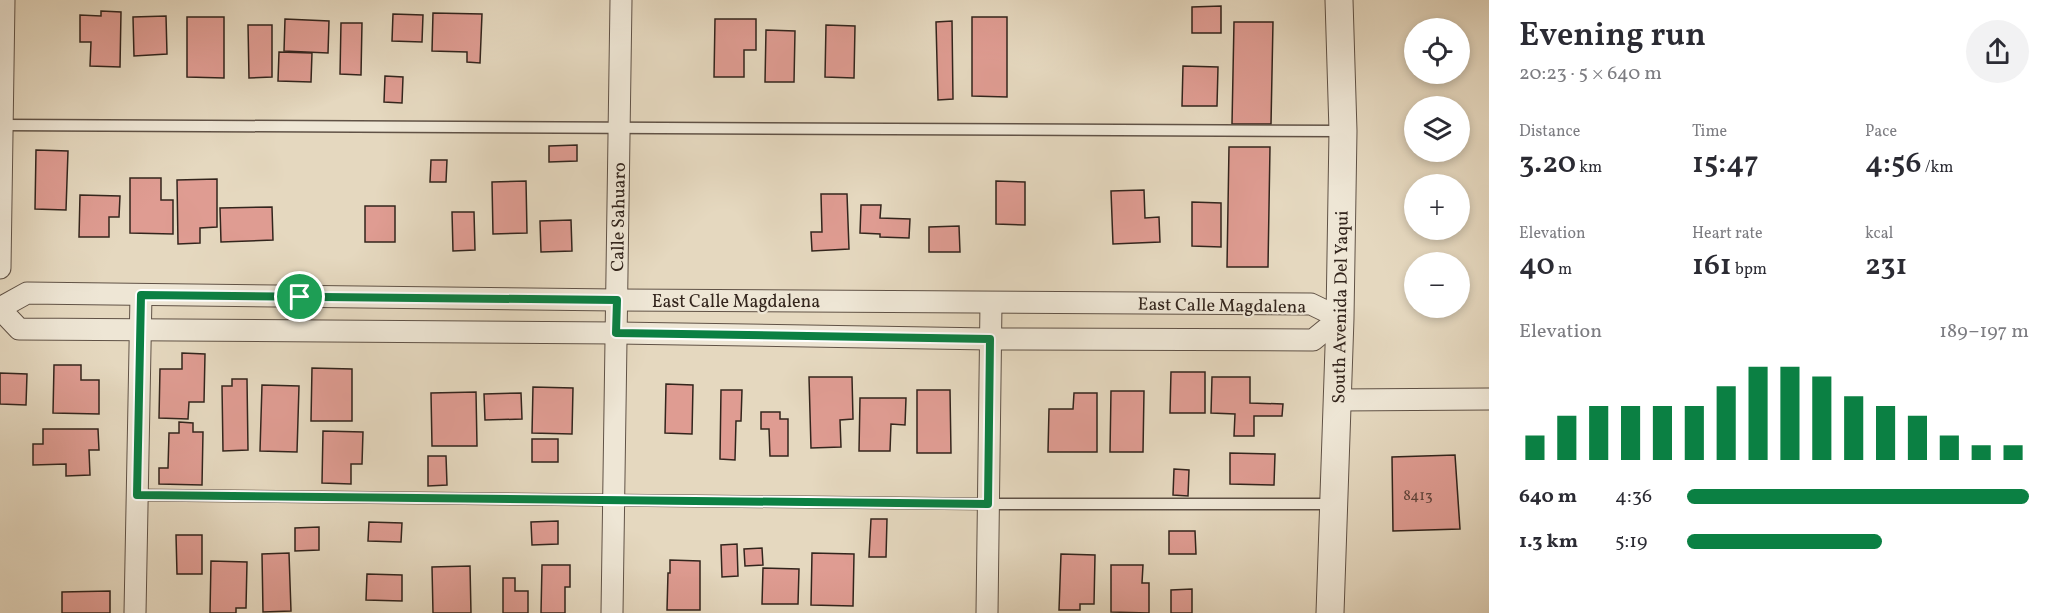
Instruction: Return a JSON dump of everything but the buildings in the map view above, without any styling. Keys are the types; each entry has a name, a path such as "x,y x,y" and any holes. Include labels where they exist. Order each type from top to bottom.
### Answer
{"street":[{"path":"0,268 4,0"},
{"name":"Calle Sahuaro","path":"612,613 621,0"},
{"name":"South Avenida Del Yaqui","path":"1330,613 1332,504 1338,400 1343,131 1339,0"},
{"name":"East Calle Magdalena","path":"27,293 617,300 1311,304 1340,318 1313,340 990,339 19,328 0,308 27,293"},
{"path":"135,613 141,295"},
{"path":"987,613 991,303"},
{"path":"1338,400 1489,399"}],"lane":[{"path":"3,126 1343,131"},
{"path":"137,495 988,504 1332,504"}],"route":[{"path":"141,295 300,297 617,300 616,333 990,339 988,504 137,495 141,295"}]}
